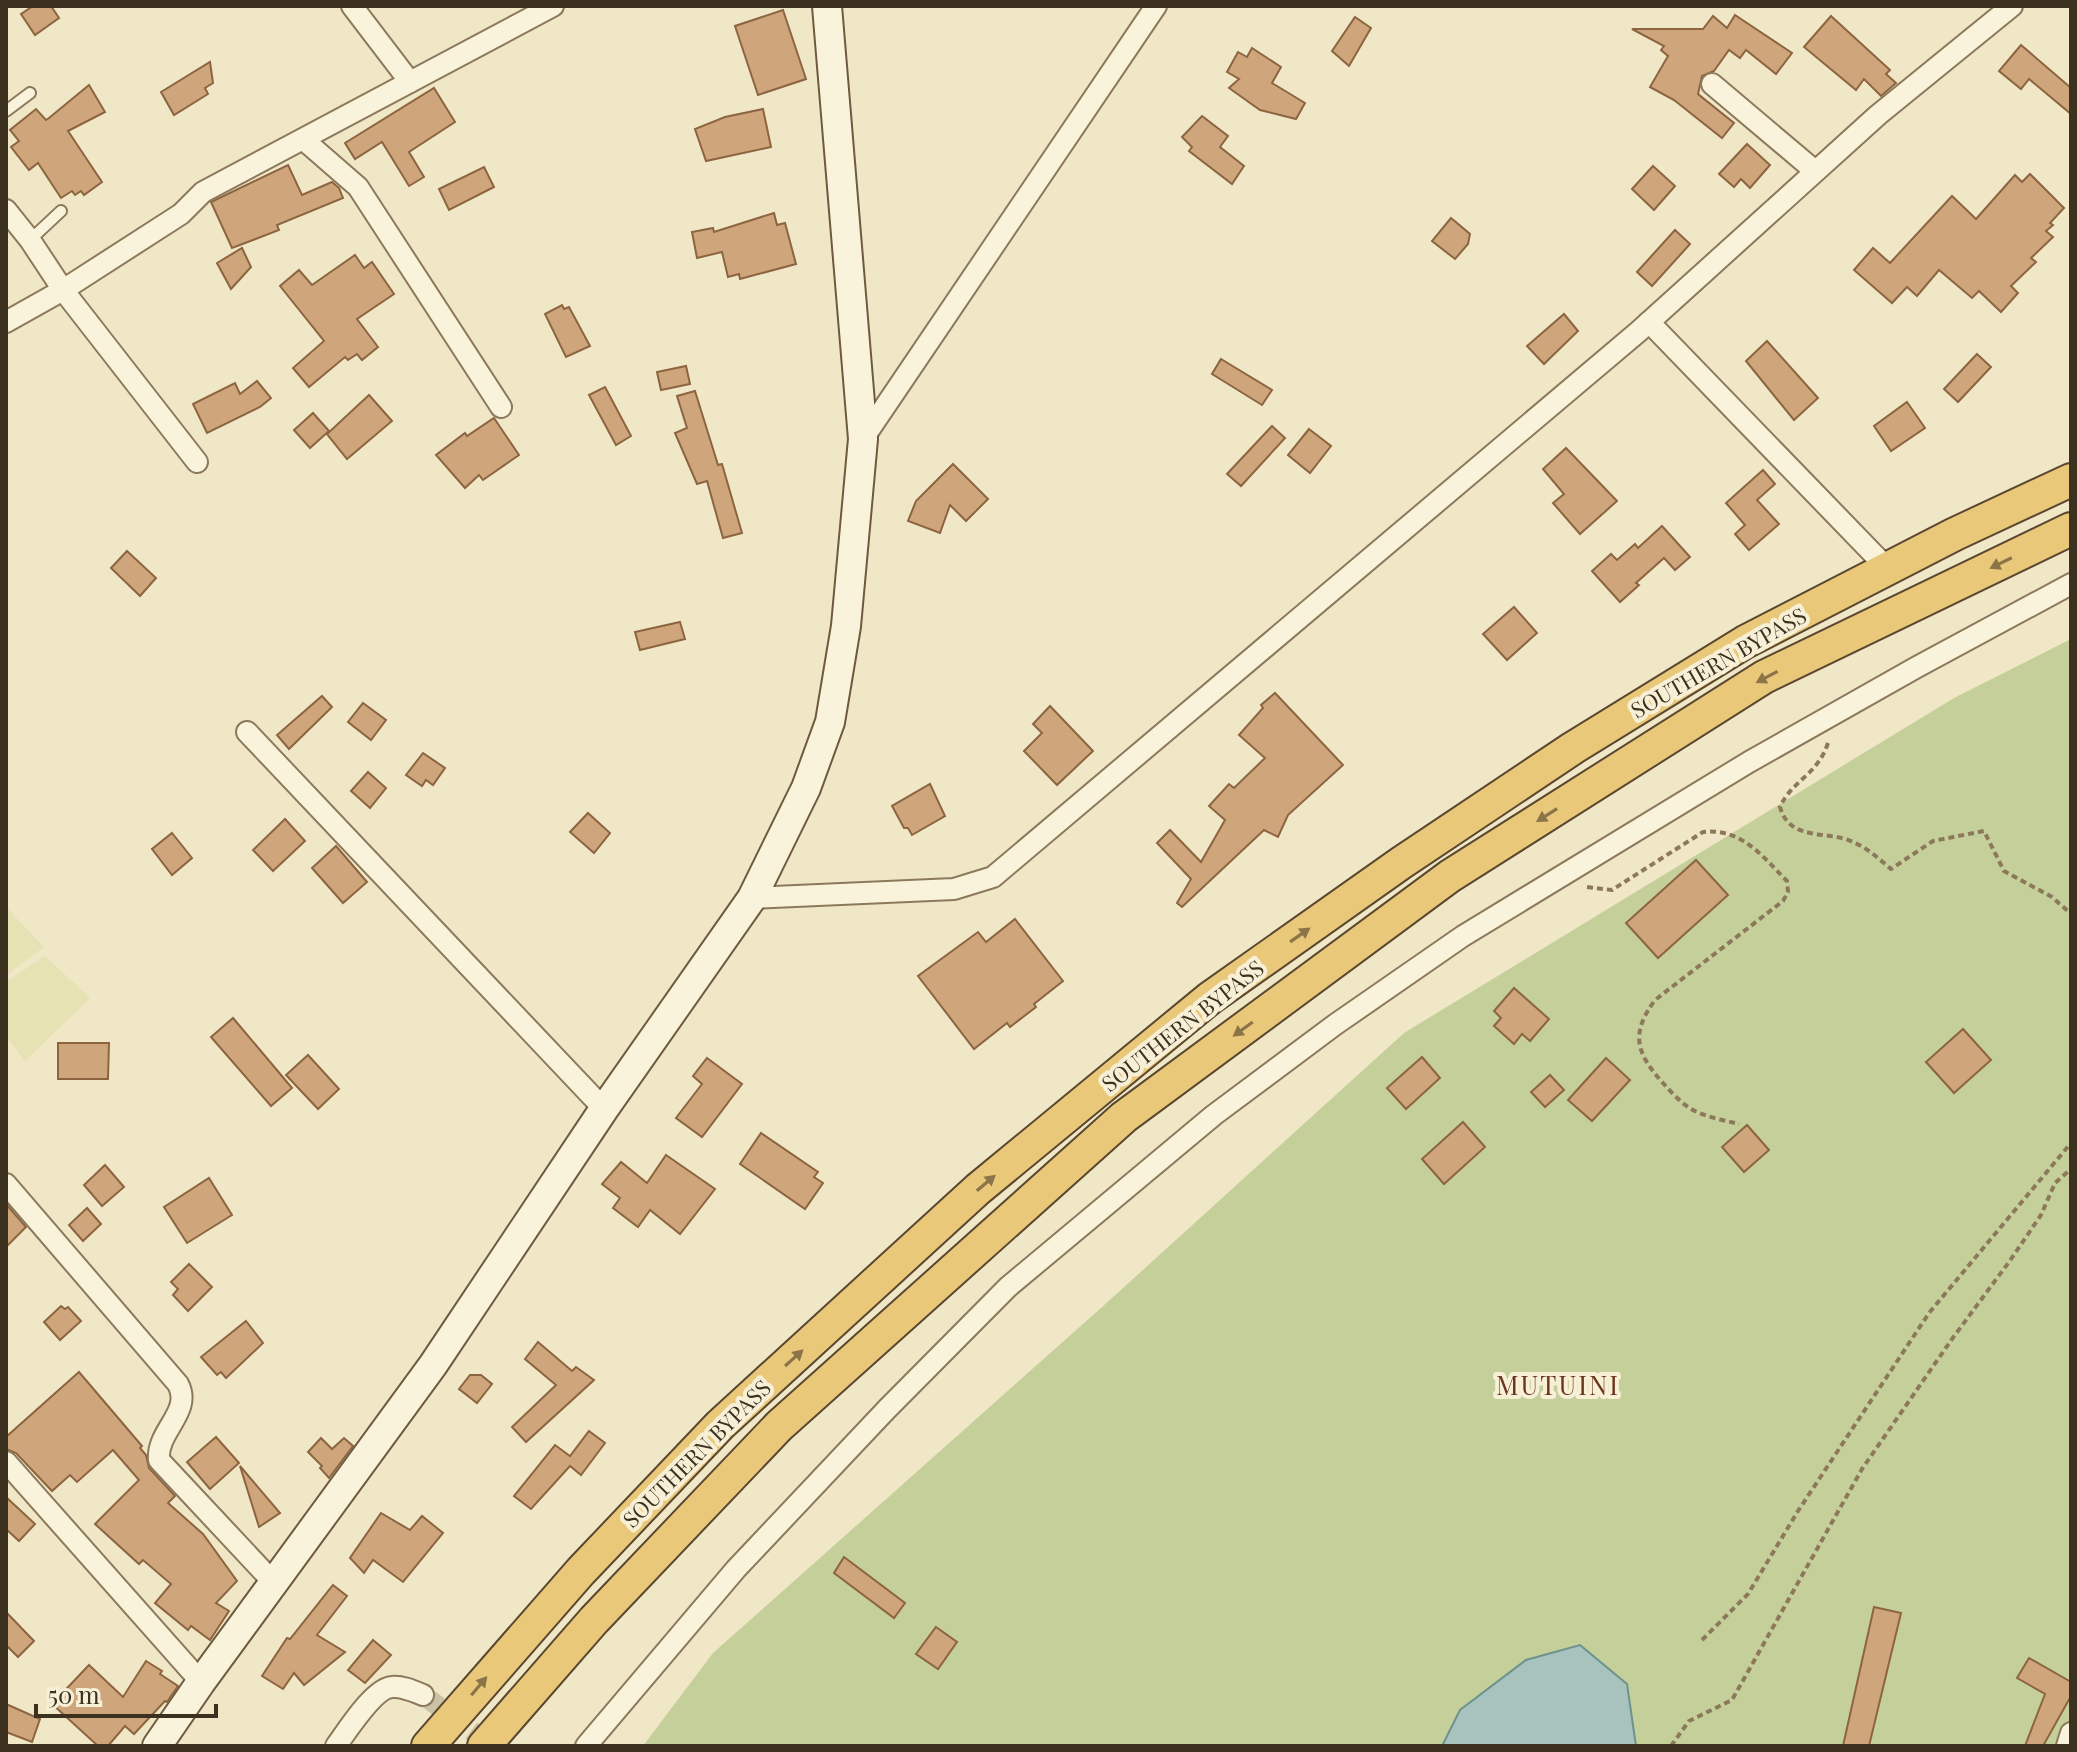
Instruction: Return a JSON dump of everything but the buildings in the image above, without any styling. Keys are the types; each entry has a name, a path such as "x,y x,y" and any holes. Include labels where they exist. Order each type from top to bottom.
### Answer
{"highway":[{"name":"SOUTHERN BYPASS","path":"428,1746 518,1640 720,1425 978,1189 1210,998 1401,863 1573,748 1745,642 2071,480"},
{"name":"SOUTHERN BYPASS","path":"484,1746 594,1620 779,1426 1124,1117 1450,876 1764,677 2071,529"}],"main road":[{"path":"157,1746 433,1365 604,1109 752,898 806,788 830,722 846,626 863,439 827,6"}],"street":[{"path":"352,6 410,82"},
{"path":"6,322 63,290 181,214 203,192 553,6"},
{"path":"863,439 1156,6"},
{"path":"752,898 954,889 993,877 1649,322 1878,115 2012,6"},
{"path":"1712,84 1815,171"},
{"path":"304,140 358,187 501,407"},
{"path":"6,210 63,290 197,462"},
{"path":"1649,322 1888,569"},
{"path":"586,1746 736,1569 1008,1287 1214,1115 1336,1024 1463,936 1839,710 2071,584"},
{"path":"247,732 604,1109"},
{"path":"6,1184 178,1384 184,1394 183,1404 161,1442 159,1460 274,1583"},
{"path":"6,1462 201,1682"},
{"path":"336,1746 378,1692 389,1687 405,1688 423,1695"},
{"path":"2067,1746 2071,1733"}],"lane":[{"path":"6,111 30,93"},
{"path":"30,240 61,211"}],"path":[{"path":"1839,710 1820,763 1785,796 1780,807 1789,826 1798,831 1853,841 1891,869 1933,841 1984,831 2004,871 2052,897 2071,914"},
{"path":"1558,878 1599,890 1612,890 1703,832 1715,831 1731,833 1746,841 1787,881 1788,892 1783,901 1655,1000 1643,1016 1638,1031 1639,1049 1651,1069 1678,1099 1701,1113 1739,1124"},
{"path":"1702,1640 1748,1594 1798,1511 1929,1313 2071,1143"},
{"path":"1671,1746 1689,1721 1732,1700 1862,1469 2041,1215 2055,1183 2071,1169"}],"shaded area":[{"path":"6,907 44,947 6,975"},
{"path":"45,956 90,998 25,1061 6,1037 6,982"}],"green space":[{"path":"2071,639 2071,1746 643,1746 713,1653 1404,1033 1954,698"}],"water":[{"path":"1580,1645 1627,1684 1636,1746 1442,1746 1460,1710 1526,1660"}],"tunnel":[{"path":"423,1695 492,1746"}],"district":[{"name":"MUTUINI","path":"1558,1384"}]}
